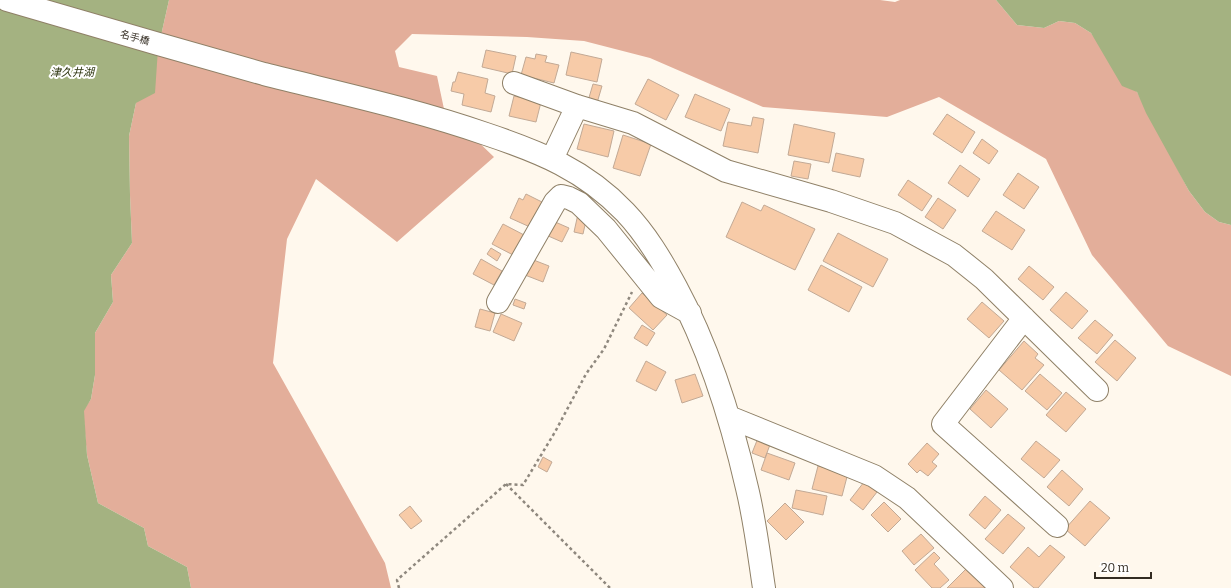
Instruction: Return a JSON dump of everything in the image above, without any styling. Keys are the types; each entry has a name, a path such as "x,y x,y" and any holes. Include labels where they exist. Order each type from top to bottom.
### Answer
{"street":[{"name":"名手橋","path":"7,0 264,73 444,119 510,142 552,159 586,178 606,193 624,211 654,247 690,313 708,353 729,417 748,490 764,588"},
{"path":"514,82 577,106 633,123 726,171 831,201 895,223 954,255 984,279 1097,390"},
{"path":"552,159 577,106"},
{"path":"498,302 555,202 561,196 579,203 606,229 661,297 690,313"},
{"path":"1024,318 943,424 1058,526"},
{"path":"729,417 874,476 907,498 1002,588"}],"path":[{"path":"399,588 397,580 506,484 523,485 555,432 586,374 604,349 632,293 644,275"},
{"path":"506,484 610,588"}],"shaded area":[{"path":"169,0 880,0 895,2 900,0 996,0 1017,25 1044,28 1059,21 1075,23 1091,33 1137,92 1189,191 1205,212 1219,222 1231,225 1231,376 1168,346 1092,255 1046,159 939,97 887,117 763,107 650,58 584,41 527,37 412,34 395,51 399,67 437,76 444,109 494,157 397,242 316,179 287,239 273,363 385,563 391,588 191,588 187,567 148,546 144,528 98,503 87,455 83,411 91,399 95,375 95,333 113,302 111,275 132,243 129,136 136,103 158,49"}],"water":[{"name":"津久井湖","path":"0,0 169,0 158,49 155,93 136,103 129,136 132,243 111,275 113,302 95,333 95,375 91,399 84,411 87,455 98,503 144,528 148,546 187,567 191,588 0,588"},
{"path":"996,0 1231,0 1231,225 1219,222 1205,212 1189,191 1146,113 1137,92 1122,86 1091,33 1075,23 1059,21 1044,28 1017,25"}],"building":[{"path":"486,50 516,56 512,74 482,67"},
{"path":"571,52 602,59 597,82 566,75"},
{"path":"536,54 547,56 545,62 559,65 554,83 521,75 526,57 535,59"},
{"path":"458,72 488,79 485,93 495,96 491,112 462,105 464,94 451,91 453,82 455,82"},
{"path":"648,79 679,95 666,120 635,104"},
{"path":"593,84 602,86 597,103 588,101"},
{"path":"695,94 730,109 721,131 685,117"},
{"path":"514,96 541,102 536,122 509,116"},
{"path":"947,114 975,132 962,153 933,134"},
{"path":"753,117 764,119 758,153 723,146 728,122 751,126"},
{"path":"584,124 614,131 608,157 577,149"},
{"path":"794,124 835,133 829,163 788,155"},
{"path":"623,135 651,144 640,176 613,168"},
{"path":"982,139 998,151 989,164 973,153"},
{"path":"836,153 864,159 860,177 832,171"},
{"path":"794,161 811,164 808,179 791,176"},
{"path":"960,165 980,179 968,197 948,183"},
{"path":"1018,173 1039,187 1024,209 1003,195"},
{"path":"908,180 932,196 922,211 898,195"},
{"path":"526,194 542,202 530,227 510,218 519,198 523,200"},
{"path":"938,198 956,210 943,229 925,217"},
{"path":"742,202 761,211 764,205 815,229 795,270 726,237"},
{"path":"996,211 1025,230 1012,250 982,231"},
{"path":"578,214 587,216 583,234 574,232"},
{"path":"553,221 569,228 562,242 546,235"},
{"path":"503,224 526,236 515,256 492,244"},
{"path":"838,233 888,259 873,287 823,261"},
{"path":"491,248 501,254 497,261 487,254"},
{"path":"481,259 502,271 494,285 473,274"},
{"path":"531,259 549,266 543,282 525,275"},
{"path":"821,265 862,287 849,312 808,290"},
{"path":"1029,266 1054,287 1043,300 1018,279"},
{"path":"1066,292 1088,311 1072,329 1050,310"},
{"path":"642,293 667,315 653,330 629,308"},
{"path":"515,299 526,303 524,309 513,305"},
{"path":"982,302 1004,321 989,338 967,319"},
{"path":"480,309 495,313 490,331 475,327"},
{"path":"501,314 522,323 514,341 493,332"},
{"path":"1095,320 1113,335 1097,354 1078,338"},
{"path":"642,325 655,333 647,346 634,338"},
{"path":"1115,340 1136,358 1117,381 1095,362"},
{"path":"1024,341 1038,354 1035,358 1044,365 1022,390 999,370"},
{"path":"646,361 666,372 656,391 636,381"},
{"path":"695,374 703,396 682,403 675,380"},
{"path":"1040,374 1062,393 1047,410 1025,391"},
{"path":"986,390 1008,409 991,428 970,409"},
{"path":"1066,392 1086,409 1066,432 1046,415"},
{"path":"758,438 771,442 765,458 752,453"},
{"path":"1036,441 1060,460 1044,478 1021,459"},
{"path":"927,443 939,454 932,462 937,466 928,476 920,470 917,473 908,464"},
{"path":"767,453 795,463 789,480 761,470"},
{"path":"543,457 552,462 547,472 538,467"},
{"path":"818,466 848,473 842,496 812,489"},
{"path":"1062,470 1083,489 1069,506 1047,487"},
{"path":"864,482 877,492 863,510 850,500"},
{"path":"796,490 827,496 823,515 792,508"},
{"path":"985,496 1001,510 985,529 969,515"},
{"path":"1090,501 1110,518 1085,546 1065,529"},
{"path":"884,502 901,519 888,532 871,515"},
{"path":"785,503 804,522 786,540 767,521"},
{"path":"410,506 422,521 411,529 399,515"},
{"path":"1008,514 1025,528 1003,554 985,539"},
{"path":"921,534 934,548 914,565 902,551"},
{"path":"1050,545 1065,557 1038,588 1034,588 1010,567 1028,547 1039,557"},
{"path":"934,552 940,558 934,564 949,580 940,588 932,588 915,570"},
{"path":"967,568 986,588 947,588"}]}
